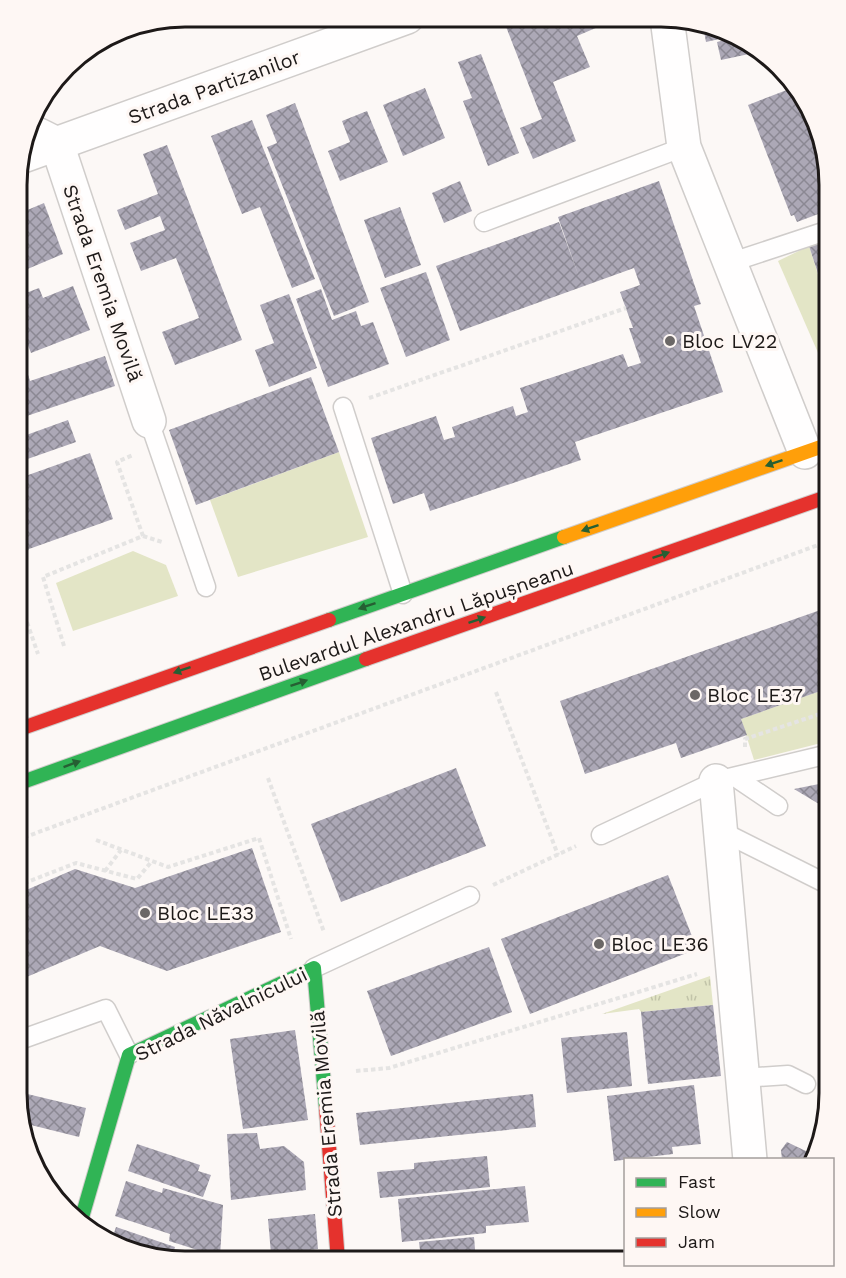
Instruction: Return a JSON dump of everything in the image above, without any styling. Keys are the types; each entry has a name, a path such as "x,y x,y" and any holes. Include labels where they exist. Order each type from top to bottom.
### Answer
{"main road":[{"name":"Bulevardul Alexandru Lăpușneanu","path":"27,726 817,448"},
{"name":"Bulevardul Alexandru Lăpușneanu","path":"27,780 819,500"},
{"name":"Strada Năvalnicului","path":"84,1214 129,1055 308,971"},
{"name":"Strada Eremia Movilă","path":"308,971 323,1075 337,1251"}],"street":[{"name":"Strada Partizanilor","path":"43,137 377,27"},
{"path":"668,27 684,147 729,263 817,448"},
{"name":"Strada Eremia Movilă","path":"43,137 149,421"},
{"path":"731,778 720,831 750,1158"}],"lane":[{"path":"483,222 684,147"},
{"path":"729,263 819,234"},
{"path":"343,408 403,594"},
{"path":"149,421 206,587"},
{"path":"602,834 731,778 819,756"},
{"path":"731,778 778,806"},
{"path":"720,831 819,880"},
{"name":"Strada Năvalnicului","path":"308,971 470,896"},
{"path":"27,1038 106,1010 129,1055"},
{"path":"743,1078 788,1075 806,1084"}],"path":[{"path":"343,408 626,308"},
{"path":"64,646 43,578 143,536 117,462"},
{"path":"27,836 819,545"},
{"path":"27,622 38,654"},
{"path":"496,692 558,855"},
{"path":"731,778 746,739 819,714"},
{"path":"268,778 334,959"},
{"path":"470,896 602,834"},
{"path":"96,840 168,867 259,838 308,971"},
{"path":"105,871 121,850"},
{"path":"27,882 76,862 137,879 152,861"},
{"path":"323,1075 388,1068 732,963"}],"green space":[{"path":"809,246 819,278 819,355 778,261"},
{"path":"339,452 368,537 238,577 210,500"},
{"path":"133,551 166,565 178,596 73,631 56,583"},
{"path":"819,692 819,744 754,760 741,719"},
{"path":"710,976 713,1005 641,1012 639,1009 602,1014"}],"building":[{"path":"506,27 598,27 577,36 590,67 553,82 576,141 533,159 520,128 542,119"},
{"path":"704,33 720,39 706,42"},
{"path":"724,40 749,54 721,60 717,42"},
{"path":"481,54 519,153 488,166 463,101 472,98 458,62"},
{"path":"425,88 445,138 403,156 383,105"},
{"path":"787,90 798,106 816,154 819,175 819,214 797,222 794,215 791,216 748,105"},
{"path":"295,103 369,302 334,316 267,147 277,143 266,115"},
{"path":"367,111 388,162 340,181 328,151 350,142 342,121"},
{"path":"252,120 315,279 292,288 260,207 242,214 211,136"},
{"path":"167,145 242,340 175,365 162,332 199,318 176,258 141,271 130,243 165,230 160,216 125,230 117,210 158,194 143,154"},
{"path":"460,181 472,211 444,223 432,193"},
{"name":"Bloc LV22","path":"659,181 701,304 694,306 723,392 575,442 581,460 430,511 424,493 393,504 371,438 436,416 444,440 455,437 452,427 513,406 516,416 528,412 520,388 623,354 628,367 641,363 629,328 633,328 620,292 640,285 634,268 460,331 436,266 559,222 579,277 558,217"},
{"path":"44,203 63,254 27,269 27,210"},
{"path":"400,207 421,265 385,278 364,220"},
{"path":"819,242 819,276 809,246"},
{"path":"426,272 450,340 406,357 380,288"},
{"path":"73,286 90,330 31,353 27,343 27,293 39,288 43,298"},
{"path":"321,289 332,320 356,311 361,326 373,322 389,364 328,387 296,299"},
{"path":"289,294 317,368 269,387 255,350 274,343 260,305"},
{"path":"105,356 115,386 27,416 27,371 30,381"},
{"path":"311,377 339,452 196,505 169,430"},
{"path":"68,420 76,442 27,459 27,435"},
{"path":"90,453 113,519 29,549 27,552 27,475"},
{"name":"Bloc LE37","path":"819,610 819,692 741,719 747,735 681,758 676,743 585,774 560,701"},
{"path":"456,768 486,846 341,902 311,824"},
{"path":"819,784 819,804 794,789"},
{"name":"Bloc LE33","path":"252,848 281,932 167,971 100,946 27,977 27,890 75,869 135,888"},
{"name":"Bloc LE36","path":"668,875 697,949 530,1014 501,939"},
{"path":"489,947 512,1012 391,1056 367,991"},
{"path":"713,1005 721,1076 648,1084 641,1012"},
{"path":"295,1030 308,1120 243,1129 230,1039"},
{"path":"627,1032 632,1086 567,1093 561,1038"},
{"path":"694,1085 701,1144 672,1147 673,1154 624,1158 614,1161 607,1096"},
{"path":"27,1094 86,1108 79,1137 30,1125"},
{"path":"533,1094 536,1127 360,1145 356,1113"},
{"path":"257,1133 260,1149 284,1146 304,1162 306,1190 231,1200 227,1134"},
{"path":"787,1142 808,1152 805,1158 782,1158 781,1150"},
{"path":"137,1144 200,1165 198,1171 211,1175 203,1197 128,1171"},
{"path":"487,1156 490,1187 380,1198 377,1172 414,1169 414,1163"},
{"path":"126,1181 162,1193 163,1188 223,1205 220,1251 201,1251 169,1241 170,1234 115,1216"},
{"path":"525,1186 529,1222 486,1226 486,1233 402,1242 398,1199"},
{"path":"315,1214 318,1249 271,1251 268,1219"},
{"path":"116,1227 175,1247 174,1250 144,1246 114,1234"},
{"path":"474,1237 475,1251 408,1251 420,1250 419,1242"}],"traffic: fast":[{"path":"329,620 564,537"},
{"path":"27,780 366,659"},
{"path":"83,1213 129,1055 314,968 326,1108"}],"traffic: slow":[{"path":"564,537 819,448"}],"traffic: jam":[{"path":"366,659 819,500"},
{"path":"27,726 329,620"},
{"path":"326,1108 337,1251"}],"place":[{"name":"Bloc LV22","path":"670,341"},
{"name":"Bloc LE37","path":"695,695"},
{"name":"Bloc LE33","path":"145,913"},
{"name":"Bloc LE36","path":"599,944"}]}
